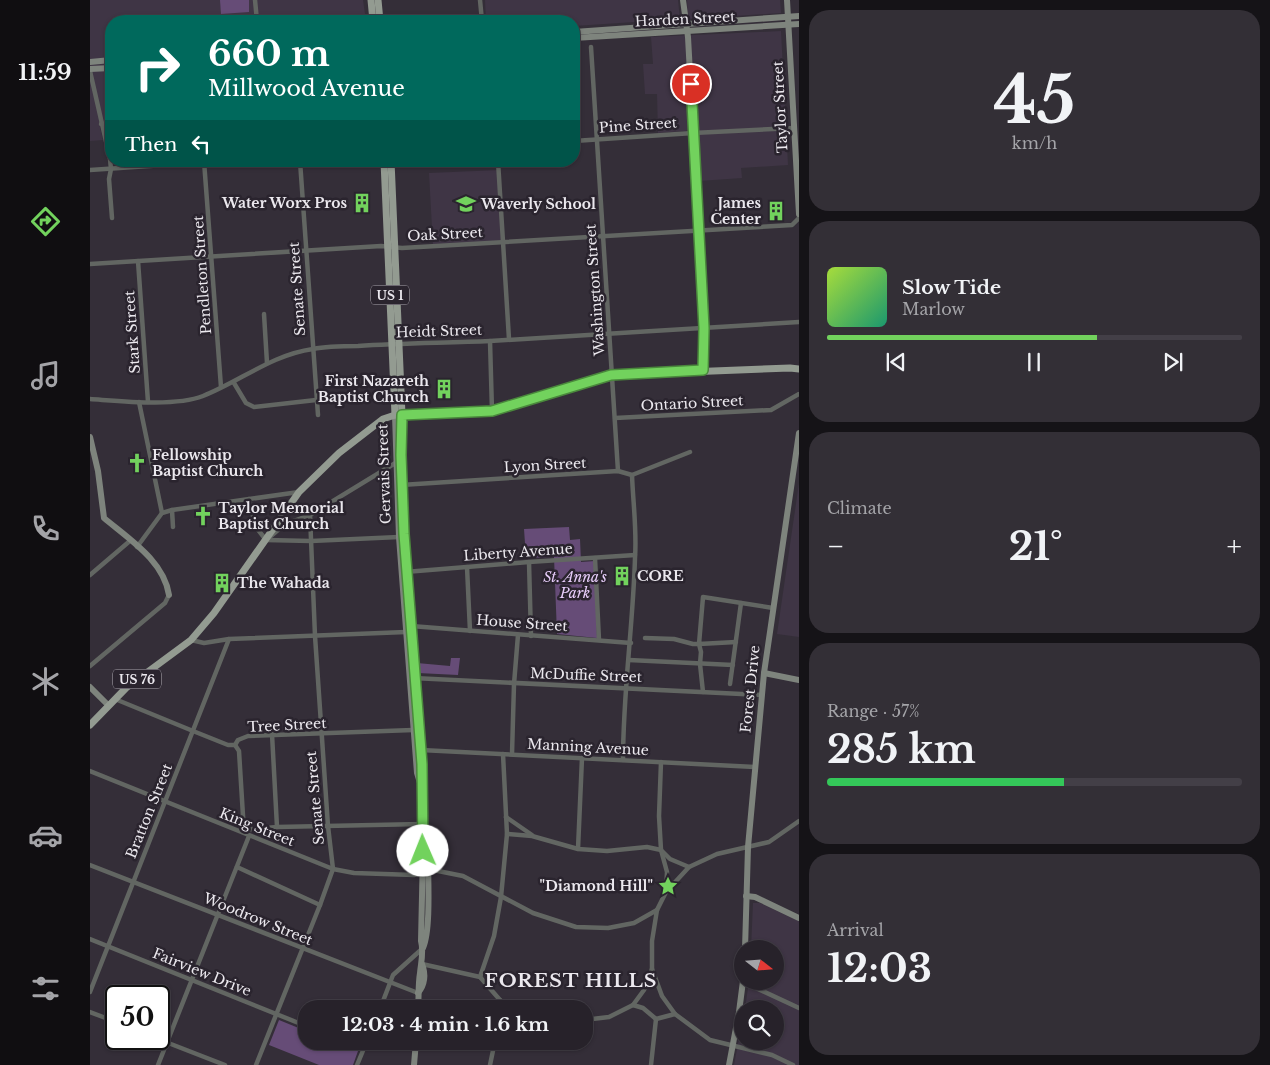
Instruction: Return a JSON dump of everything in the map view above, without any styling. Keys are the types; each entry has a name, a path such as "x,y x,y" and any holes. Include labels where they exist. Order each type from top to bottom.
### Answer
{"main road":[{"path":"370,0 372,15"},
{"path":"378,0 379,15"},
{"path":"683,0 704,328 703,370"},
{"name":"Taylor Street","path":"787,0 799,214"},
{"name":"Harden Street","path":"580,37 799,16"},
{"name":"Harden Street","path":"580,32 799,24"},
{"path":"90,62 105,61"},
{"path":"90,70 105,69"},
{"name":"Gervais Street","path":"385,167 392,246"},
{"name":"Gervais Street","path":"391,167 395,344 406,632 421,750 422,772 423,851 421,858 425,871 421,941 423,948 418,1000"},
{"path":"398,415 492,411 611,375 703,370 799,369"},
{"name":"US 76","path":"90,726 114,699 141,676 191,640 214,613 298,492 339,453 383,419 398,415"},
{"name":"Forest Drive","path":"745,940 748,847 764,674 796,468 799,433"},
{"path":"90,437 104,518 158,566 165,580 169,595"},
{"name":"Gervais Street","path":"400,485 399,538 411,626 413,730 416,773 421,784"},
{"path":"764,674 799,680"},
{"path":"90,687 108,705"},
{"path":"746,896 755,897 799,918"},
{"path":"729,1065 742,990"},
{"path":"414,1065 415,1050"}],"street":[{"path":"256,0 257,15"},
{"path":"480,0 481,15"},
{"name":"Washington Street","path":"591,47 618,471"},
{"path":"90,70 105,142"},
{"path":"101,124 105,124"},
{"name":"Pine Street","path":"580,140 794,128"},
{"path":"90,170 138,167"},
{"name":"Pendleton Street","path":"204,167 221,387"},
{"name":"Senate Street","path":"300,167 318,414"},
{"path":"498,167 509,339"},
{"path":"111,169 109,179 112,218"},
{"name":"Oak Street","path":"90,264 306,250 392,246 402,248 792,225 799,218"},
{"name":"Stark Street","path":"138,261 148,402"},
{"path":"264,314 268,363"},
{"name":"Heidt Street","path":"90,399 148,402 176,401 201,397 234,383 280,357 313,349 799,322"},
{"path":"490,340 492,411"},
{"path":"234,383 246,403 254,407 316,400"},
{"name":"Ontario Street","path":"615,418 771,410 799,394"},
{"path":"139,402 162,513"},
{"path":"623,760 626,687 631,643 636,555 632,475 690,452"},
{"path":"266,540 285,524 310,515 399,462"},
{"name":"Lyon Street","path":"400,485 618,471 632,475"},
{"path":"137,546 162,513 298,492"},
{"path":"249,499 255,526 266,540"},
{"path":"172,510 173,528"},
{"name":"Senate Street","path":"256,1065 333,869 328,826 315,636 310,515"},
{"path":"266,540 311,541 399,538"},
{"path":"90,575 131,540"},
{"name":"Liberty Avenue","path":"404,572 636,555"},
{"path":"595,558 599,640"},
{"path":"530,562 531,636"},
{"path":"467,567 470,631"},
{"path":"90,666 165,603 169,595"},
{"path":"703,692 699,644 703,597 773,608"},
{"path":"730,684 741,603"},
{"name":"House Street","path":"411,626 631,643"},
{"path":"191,640 204,643 228,639 406,632"},
{"path":"512,754 514,684 518,635"},
{"path":"645,638 674,639 699,644 736,642"},
{"name":"Bratton Street","path":"90,992 228,639"},
{"path":"629,660 733,665"},
{"name":"McDuffie Street","path":"412,678 762,695"},
{"name":"Tree Street","path":"114,699 228,745 235,745 238,740 248,736 272,734 413,730"},
{"path":"272,734 277,827"},
{"path":"170,1035 237,867 246,834 239,751 235,745"},
{"name":"Manning Avenue","path":"421,750 755,767"},
{"path":"480,977 494,936 501,897 507,834 503,754"},
{"path":"578,848 582,758"},
{"path":"661,762 659,816 661,850 667,872 666,892"},
{"name":"King Street","path":"90,771 333,869 354,873 414,875 425,871 463,876 533,913 576,927 608,928 634,923 657,910"},
{"path":"506,817 532,836"},
{"path":"793,1065 772,1055 733,1044 710,1040 675,1014 662,996 652,969 652,941 657,910 666,892 688,867 717,854 769,842 799,821"},
{"path":"246,834 277,827 422,824"},
{"path":"507,834 532,836 578,848 607,851 647,847 661,850 670,859 688,867"},
{"name":"Woodrow Street","path":"90,865 418,993"},
{"path":"237,867 320,905"},
{"name":"Fairview Drive","path":"90,939 298,1023"},
{"path":"383,1000 393,975 423,948"},
{"path":"422,964 480,977 500,1000"},
{"path":"593,1019 609,1017 633,1005 644,990 652,969"},
{"path":"761,990 799,1008"},
{"path":"633,1005 643,1008 656,1019"},
{"path":"90,1012 105,1018"},
{"path":"656,1019 675,1014"},
{"path":"651,1065 656,1019"},
{"path":"170,1043 225,1065"},
{"path":"158,1065 164,1050"},
{"path":"357,1065 363,1050"},
{"path":"490,1065 493,1050"}],"shaded area":[{"path":"90,0 363,0 365,15 105,15 105,122 99,123 103,140 90,141"},
{"path":"485,0 678,0 680,19 580,26 580,15 486,15"},
{"path":"687,0 780,0 781,13 688,19"},
{"path":"781,31 788,165 741,168 742,178 699,181 697,130 658,133 657,94 645,94 643,64 653,64 651,37"},
{"name":"Waverly School","path":"499,170 503,242 433,246 429,173"},
{"path":"799,483 799,637 777,634"},
{"path":"753,903 760,903 799,921 799,1065 734,1065 737,1050 784,1050 784,1000 746,1000 748,990 784,990 784,940 751,940"}],"green space":[{"path":"220,0 249,0 249,12 221,14"},
{"name":"St. Anna's Park","path":"569,527 570,540 580,539 581,562 595,561 597,638 557,634 554,557 526,558 524,529"},
{"path":"451,658 460,658 458,675 418,673 417,663 450,666"},
{"path":"279,1020 298,1028 298,1050 358,1051 353,1065 319,1065 269,1045"}],"place":[{"name":"Water Worx Pros","path":"362,203"},
{"name":"Waverly School","path":"466,204"},
{"name":"James Center","path":"776,211"},
{"name":"First Nazareth Baptist Church","path":"444,389"},
{"name":"Fellowship Baptist Church","path":"137,463"},
{"name":"Taylor Memorial Baptist Church","path":"203,516"},
{"name":"CORE","path":"622,576"},
{"name":"The Wahada","path":"222,583"},
{"name":"\"Diamond Hill\"","path":"668,886"}],"district":[{"name":"FOREST HILLS","path":"571,980"}],"route":[{"path":"423,851 422,764 404,534 401,455 402,415 492,411 611,375 703,370 704,328 691,84"}]}
